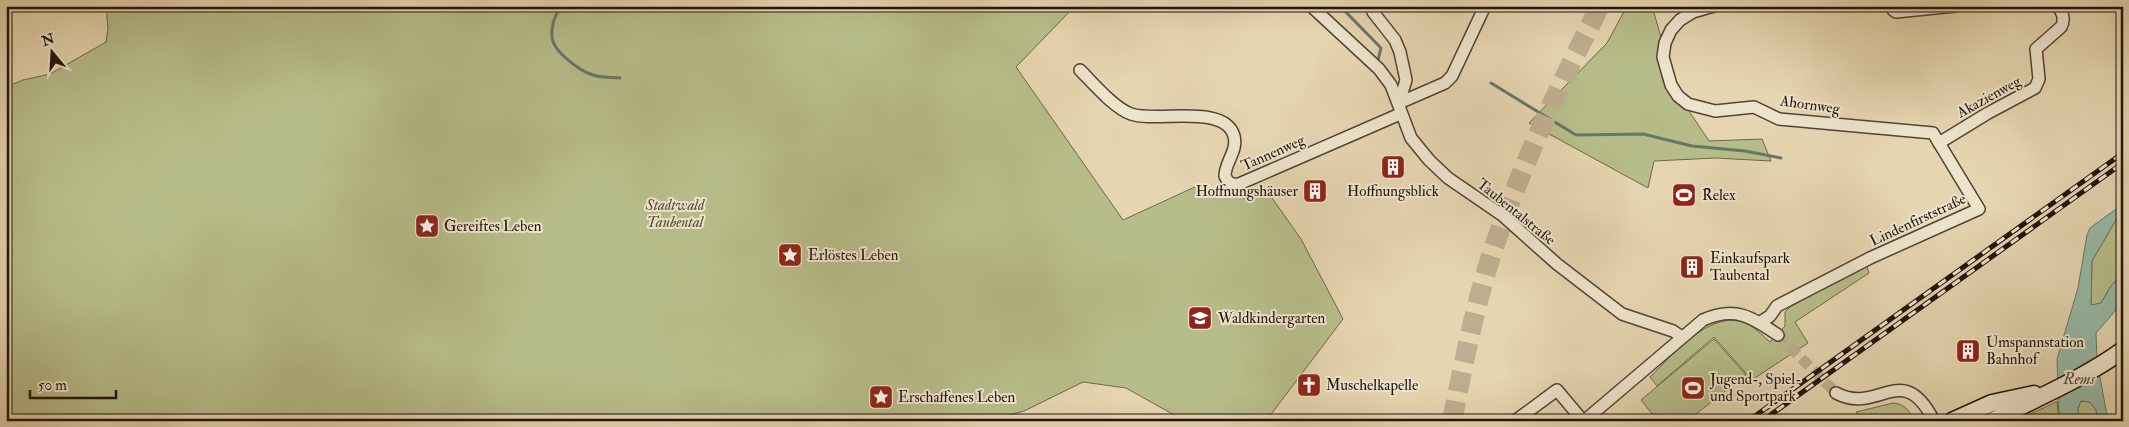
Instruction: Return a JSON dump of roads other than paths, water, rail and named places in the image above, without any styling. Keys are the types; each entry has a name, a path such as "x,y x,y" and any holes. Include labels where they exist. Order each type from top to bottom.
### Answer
{"main road":[{"path":"1992,421 2098,367 2123,350"},
{"path":"1952,421 1992,403 2049,392"}],"street":[{"name":"Taubentalstraße","path":"1311,6 1379,69 1390,85 1411,138 1429,160 1448,178 1502,215 1557,264 1622,314 1673,331 1682,337"},
{"path":"1372,6 1373,12 1395,40 1400,52 1406,80 1399,108"},
{"path":"1399,108 1445,84 1452,76 1485,6"},
{"name":"Ahornweg","path":"1714,6 1693,12 1680,20 1671,30 1665,43 1663,57 1671,86 1678,96 1688,104 1715,111 1754,107 1779,118 1933,133 1939,143"},
{"path":"1892,6 1896,12 1955,6"},
{"name":"Akazienweg","path":"1939,143 1988,113 2035,88 2039,79 2036,49 2063,23 2061,10 2057,6"},
{"name":"Tannenweg","path":"1080,70 1119,108 1130,114 1144,118 1204,116 1229,128 1234,135 1235,147 1225,176 1230,183 1234,184 1239,184 1399,108"},
{"name":"Lindenfirststraße","path":"1759,322 1770,316 1777,306 1870,258 1979,209 1939,143"},
{"path":"1515,421 1557,390 1584,421 1702,320 1719,313 1737,313 1759,322 1778,336"},
{"path":"1836,393 1846,398 1860,400 1894,391 1906,391 1917,395 1925,404 1934,421"}],"water":[{"name":"Rems","path":"2123,204 2123,215 2116,220 2092,261 2091,305 2101,303 2111,286 2123,273 2123,302 2096,333 2097,361 2108,421 2098,421 2096,410 2090,402 2081,401 2078,408 2078,421 2059,421 2057,359 2078,288 2087,235 2090,228"}],"waterway":[{"path":"162,6 169,6"},
{"path":"561,6 552,28 553,42 557,48 574,65 588,73 599,77 620,78"},
{"path":"1340,6 1381,48 1378,60"},
{"path":"1491,83 1576,135 1643,134 1692,146 1745,151 1781,158"}],"tunnel":[{"path":"1452,421 1487,268 1505,216 1542,125 1600,6"},
{"path":"1778,335 1836,393"}],"railway":[{"path":"1748,421 2123,153"},
{"path":"1762,421 2123,163"}],"place":[{"name":"Hoffnungsblick","path":"1393,167"},
{"name":"Hoffnungshäuser","path":"1315,191"},
{"name":"Relex","path":"1684,195"},
{"name":"Gereiftes Leben","path":"427,226"},
{"name":"Erlöstes Leben","path":"790,255"},
{"name":"Einkaufspark Taubental","path":"1692,267"},
{"name":"Waldkindergarten","path":"1200,318"},
{"name":"Umspannstation Bahnhof","path":"1968,351"},
{"name":"Muschelkapelle","path":"1309,385"},
{"name":"Jugend-, Spiel- und Sportpark","path":"1693,388"},
{"name":"Erschaffenes Leben","path":"881,397"}],"park label":[{"name":"Stadtwald Taubental","path":"675,214"}]}
